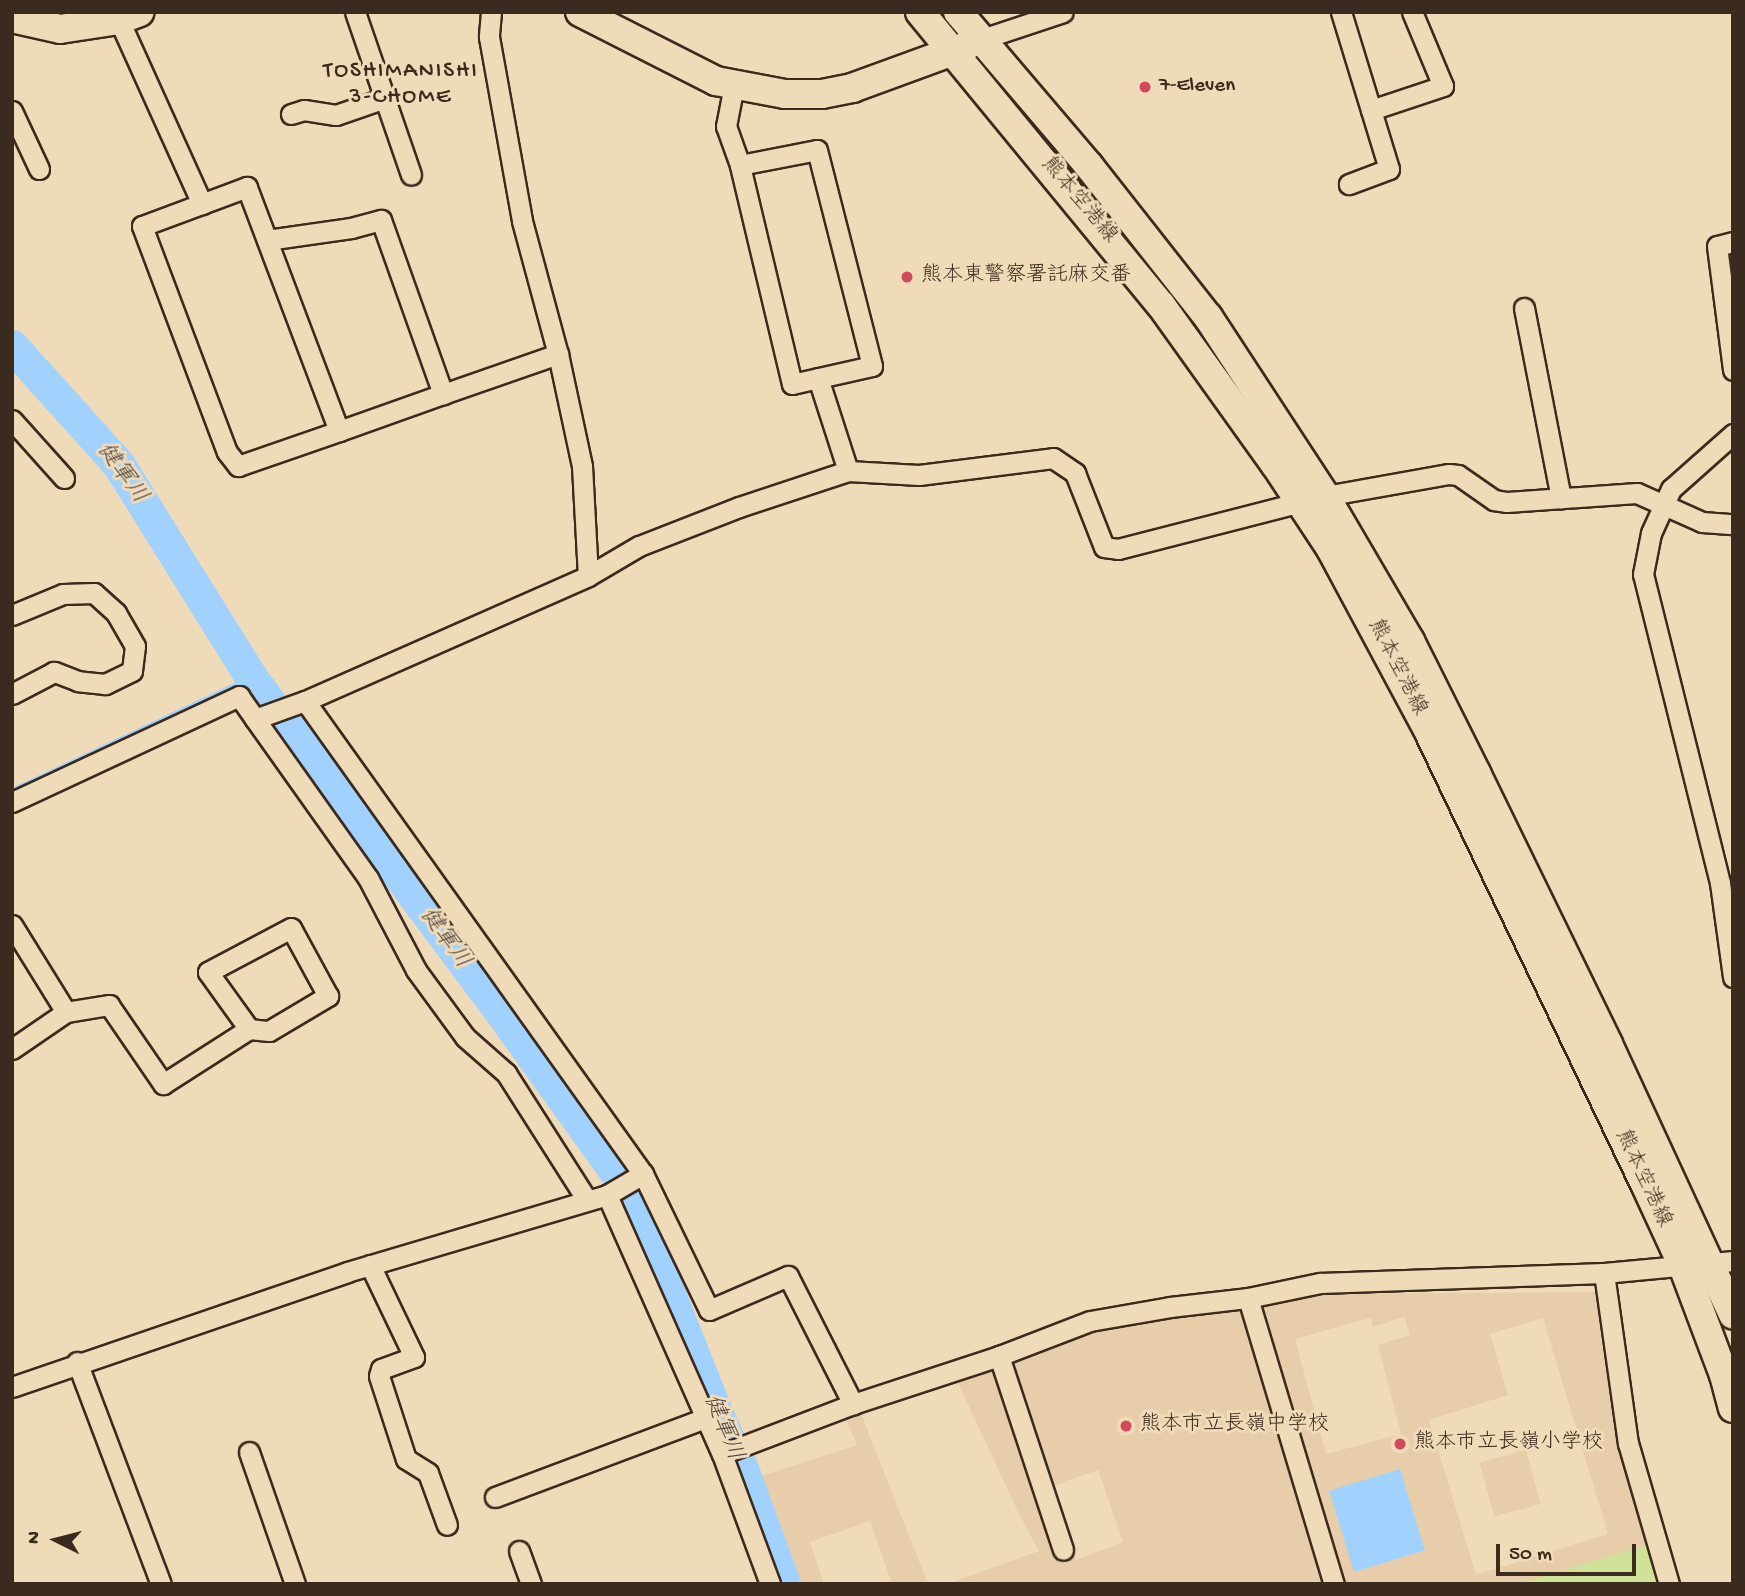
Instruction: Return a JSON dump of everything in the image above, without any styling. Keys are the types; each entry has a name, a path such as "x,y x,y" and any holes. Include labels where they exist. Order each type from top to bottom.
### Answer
{"main road":[{"name":"熊本空港線","path":"919,12 1118,248 1312,499 1422,665 1608,1044 1722,1262 1733,1314"},
{"name":"熊本空港線","path":"958,12 1089,166 1208,317 1312,499 1429,732 1682,1266 1724,1375 1733,1408"},
{"path":"591,14 686,67 734,85 785,94 822,94 852,88 982,39"},
{"path":"12,18 60,29 130,16"}],"street":[{"path":"355,12 411,175"},
{"path":"491,12 489,37 522,221 558,354 582,466 588,576"},
{"path":"982,39 1063,12"},
{"path":"1341,12 1389,169 1349,184"},
{"path":"1371,110 1443,86 1412,12"},
{"path":"130,16 202,204"},
{"path":"734,85 726,126 740,165 792,384 872,366 817,150 740,165"},
{"path":"291,114 304,110 336,115 385,98"},
{"path":"12,111 39,169"},
{"path":"339,431 247,187 142,226 227,452 238,466 339,431 558,354"},
{"path":"267,240 351,228 381,220 443,394"},
{"path":"1733,242 1717,246 1733,370"},
{"path":"1524,308 1561,498"},
{"path":"818,378 848,471"},
{"path":"12,420 64,478"},
{"path":"1733,433 1671,489 1651,533 1643,574 1720,883 1733,977"},
{"path":"255,719 305,701 588,576 639,546 738,507 848,471 919,475 1053,458 1076,473 1104,547 1118,549 1312,499 1449,474 1458,475 1494,500 1507,502 1637,493 1702,522 1733,524"},
{"path":"12,615 63,594 94,593 116,613 135,646 132,671 105,684 78,681 54,672 12,694"},
{"path":"12,802 239,696 368,878 416,970 465,1037 506,1073 587,1200"},
{"path":"305,701 643,1174 709,1310 788,1276 853,1404"},
{"path":"12,925 66,1012"},
{"path":"12,1049 66,1012 109,1005 163,1084 249,1029 268,1031 328,996 290,928 208,972 249,1029"},
{"path":"12,1387 77,1362 370,1265 607,1195 643,1174"},
{"path":"607,1195 722,1454 770,1584"},
{"path":"722,1454 853,1404 999,1356 1090,1321 1248,1298 1320,1283 1605,1273 1722,1262"},
{"path":"370,1265 414,1357 381,1369 379,1376 406,1459 428,1473 447,1524"},
{"path":"1605,1273 1628,1443 1669,1584"},
{"path":"1248,1298 1334,1584"},
{"path":"999,1356 1063,1549"},
{"path":"77,1362 161,1584"},
{"path":"495,1497 705,1418"},
{"path":"249,1452 295,1584"},
{"path":"519,1550 531,1584"}],"shaded area":[{"name":"熊本市立長嶺小学校","path":"1597,1292 1660,1584 1346,1584 1261,1302 1316,1294","holes":["1404,1317 1410,1335 1378,1345 1401,1434 1326,1454 1295,1339 1370,1318 1373,1327","1543,1318 1608,1534 1476,1575 1429,1420 1508,1395 1490,1334"]},
{"name":"熊本市立長嶺中学校","path":"1239,1308 1322,1584 947,1584 1039,1551 958,1383 971,1371 1102,1328","holes":["1098,1470 1123,1542 1076,1560 1050,1487"]},
{"path":"860,1411 928,1584 892,1584 870,1521 810,1542 824,1584 795,1584 758,1477 857,1445 844,1415"},
{"name":"熊本市立長嶺小学校","path":"1526,1450 1540,1504 1494,1517 1480,1462"}],"green space":[{"path":"1073,165 1194,317 1233,384 1115,230"},
{"path":"1650,1544 1660,1584 1518,1584"}],"water":[{"path":"1400,1469 1425,1550 1354,1572 1329,1491"}],"waterway":[{"name":"健軍川","path":"12,346 119,465 251,677 510,1025 627,1188 714,1407 742,1469 784,1584"},
{"path":"12,790 251,677"}],"place":[{"name":"7-Eleven","path":"1145,87"},
{"name":"熊本東警察署託麻交番","path":"907,277"},
{"name":"熊本市立長嶺中学校","path":"1126,1426"},
{"name":"熊本市立長嶺小学校","path":"1400,1444"}],"district":[{"name":"TOSHIMANISHI 3-CHOME","path":"401,85"}]}
